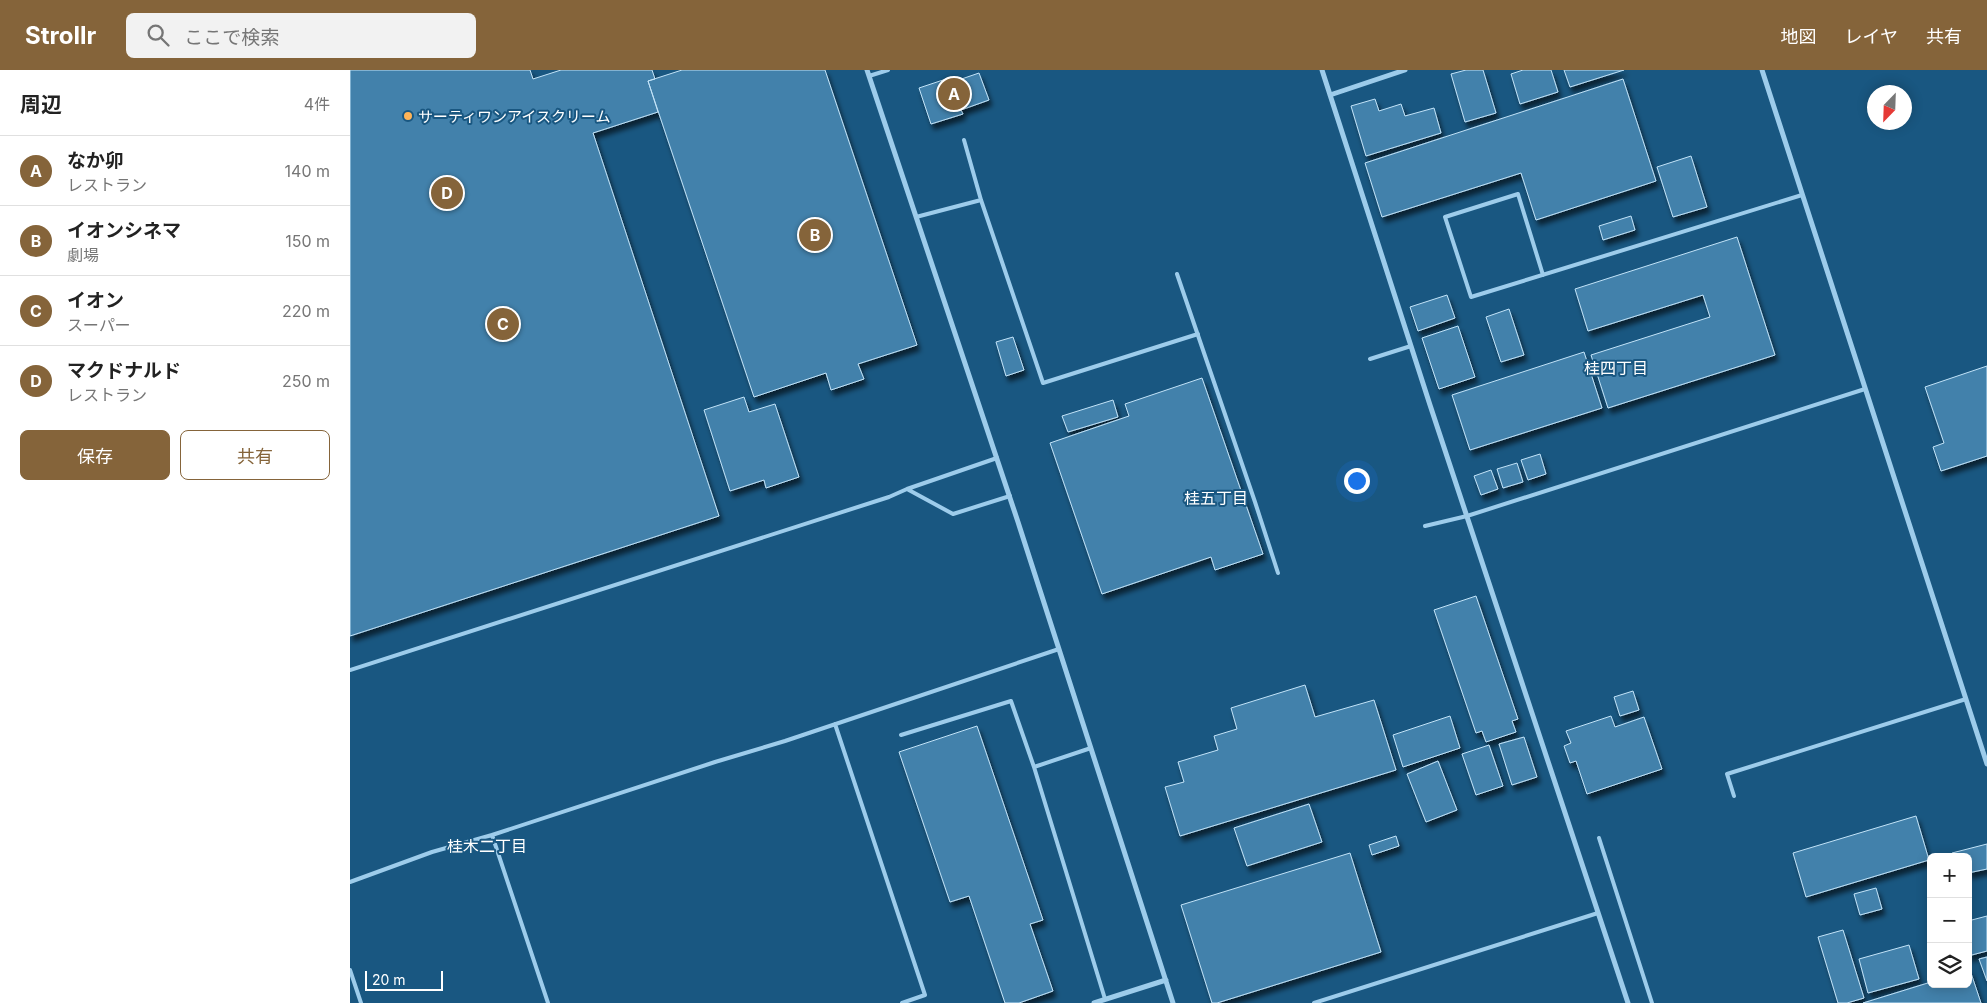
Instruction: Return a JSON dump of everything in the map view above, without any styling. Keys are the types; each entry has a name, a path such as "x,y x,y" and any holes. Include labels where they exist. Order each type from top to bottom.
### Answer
{"street":[{"path":"867,70 1010,496 1173,1003"},
{"path":"1322,70 1628,1003"},
{"path":"1330,95 1405,70"},
{"path":"1762,70 1987,764"},
{"path":"1094,1003 1166,980"}],"lane":[{"path":"869,76 888,70"},
{"path":"964,140 1043,383 1198,334"},
{"path":"1543,275 1518,194 1446,217 1471,297 1543,275 1802,195"},
{"path":"916,217 982,200"},
{"path":"1177,274 1278,573"},
{"path":"1370,359 1411,346"},
{"path":"1425,526 1467,516 1865,389"},
{"path":"350,670 889,497 997,458"},
{"path":"907,489 953,514 1010,496"},
{"path":"350,882 432,852 492,835 835,724 1059,649"},
{"path":"1734,796 1727,774 1966,699"},
{"path":"901,735 1011,701 1034,767 1105,1000"},
{"path":"835,724 925,995 902,1003"},
{"path":"1034,767 1091,748"},
{"path":"492,835 548,1003"},
{"path":"1599,838 1652,1003"},
{"path":"1314,1003 1598,913"},
{"path":"350,970 361,1003"}],"building":[{"path":"350,70 530,70 533,79 561,70 652,70 655,79 648,81 658,112 593,133 719,516 350,636"},
{"path":"682,70 825,70 917,345 858,364 864,379 831,390 826,373 754,397 648,81"},
{"path":"1466,70 1483,70 1496,113 1465,122 1451,74"},
{"path":"1523,70 1551,70 1558,92 1520,104 1511,74"},
{"path":"1564,70 1624,70 1570,87"},
{"path":"979,73 989,100 961,110 963,114 931,124 919,88 946,79 947,84"},
{"path":"1623,79 1656,181 1536,220 1521,173 1382,217 1365,163"},
{"path":"1375,99 1379,111 1401,104 1405,116 1434,108 1441,133 1366,156 1351,106"},
{"path":"1691,156 1707,207 1673,217 1657,167"},
{"path":"1631,216 1635,230 1603,240 1599,226"},
{"path":"1737,237 1775,355 1608,408 1591,355 1710,317 1703,295 1588,331 1575,289"},
{"path":"1447,295 1455,318 1418,331 1410,307"},
{"path":"1509,309 1524,355 1501,362 1486,317"},
{"path":"1458,326 1475,377 1439,389 1422,338"},
{"path":"1013,337 1024,370 1006,376 996,342"},
{"path":"1584,352 1602,408 1470,450 1452,395"},
{"path":"1987,366 1987,456 1941,471 1933,447 1944,443 1925,387"},
{"path":"1202,378 1263,554 1215,570 1211,557 1102,594 1050,443 1129,416 1125,404"},
{"path":"744,397 749,412 775,404 799,477 766,488 764,480 730,491 704,410"},
{"path":"1113,400 1118,417 1068,432 1062,416"},
{"path":"1540,454 1546,474 1528,480 1521,460"},
{"path":"1517,463 1523,482 1503,488 1497,469"},
{"path":"1491,470 1498,489 1481,495 1474,476"},
{"path":"1476,596 1518,719 1512,721 1516,732 1486,742 1482,731 1476,733 1434,610"},
{"path":"1305,685 1315,717 1374,700 1396,770 1180,836 1165,787 1184,782 1178,762 1218,750 1214,736 1237,729 1231,708"},
{"path":"1633,691 1639,710 1620,716 1614,697"},
{"path":"1450,716 1460,748 1403,767 1393,735"},
{"path":"1611,716 1615,727 1644,717 1662,769 1587,794 1576,761 1570,763 1564,746 1571,743 1566,731"},
{"path":"977,726 1043,920 1030,924 1053,991 1019,1003 1005,1003 969,896 950,902 899,752"},
{"path":"1524,737 1537,777 1512,785 1499,744"},
{"path":"1489,745 1503,786 1476,795 1462,754"},
{"path":"1438,761 1457,810 1426,822 1407,774"},
{"path":"1309,804 1322,842 1247,866 1234,828"},
{"path":"1916,816 1927,853 1927,861 1806,897 1793,853"},
{"path":"1396,836 1399,846 1372,855 1369,845"},
{"path":"1987,844 1987,869 1972,872 1972,853 1952,853"},
{"path":"1350,853 1381,952 1212,1003 1181,905"},
{"path":"1876,888 1882,909 1860,915 1854,894"},
{"path":"1987,916 1987,951 1972,955 1972,943 1972,920"},
{"path":"1843,930 1864,998 1847,1003 1838,1003 1818,937"},
{"path":"1909,945 1919,979 1868,993 1859,959"},
{"path":"1987,957 1987,981 1979,959"},
{"path":"1972,976 1981,1003 1863,1003 1927,983 1927,988 1972,988"}],"place":[{"name":"なか卯","path":"954,94"},
{"name":"サーティワンアイスクリーム","path":"408,116"},
{"name":"マクドナルド","path":"447,193"},
{"name":"イオンシネマ","path":"815,235"},
{"name":"イオン","path":"503,324"}],"district":[{"name":"桂四丁目","path":"1616,368"},
{"name":"桂五丁目","path":"1216,498"},
{"name":"桂木二丁目","path":"487,846"}]}
